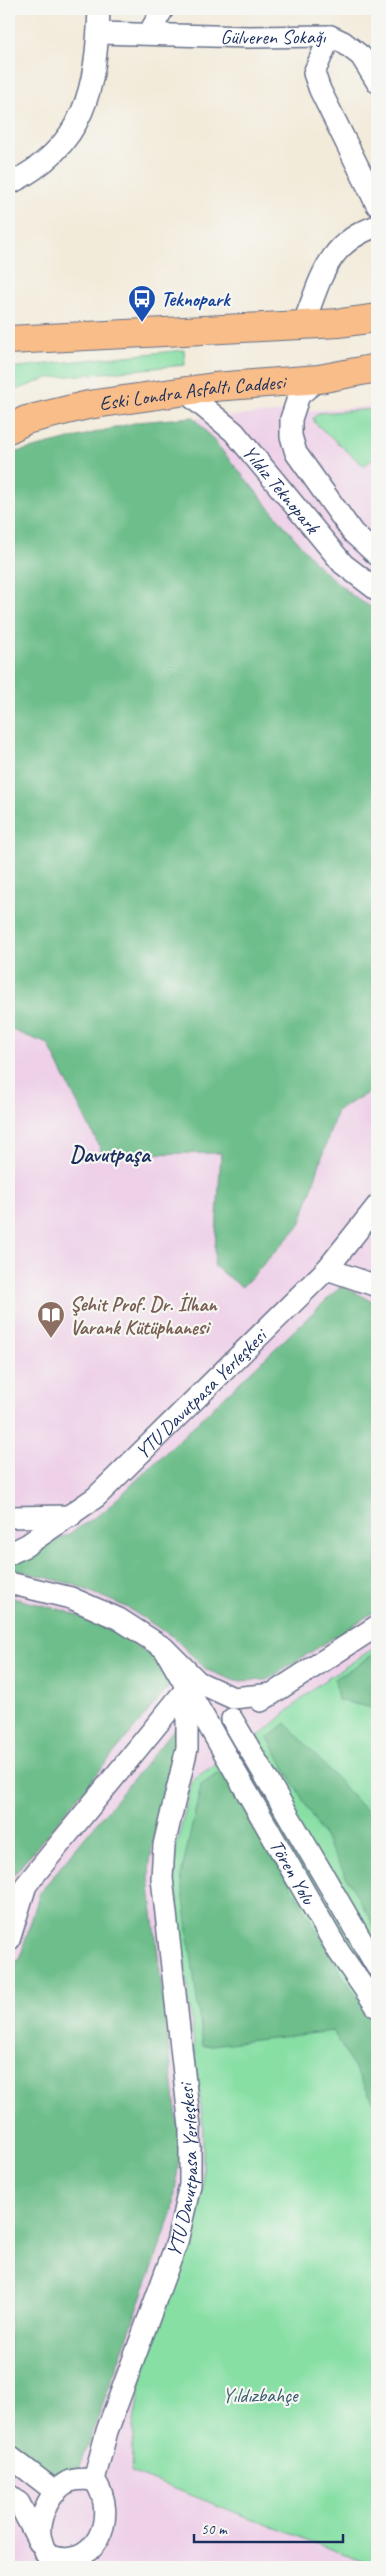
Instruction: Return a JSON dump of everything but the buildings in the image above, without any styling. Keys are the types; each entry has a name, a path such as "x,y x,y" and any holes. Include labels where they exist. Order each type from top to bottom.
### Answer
{"main road":[{"path":"9,340 303,325 377,318"},
{"name":"Eski Londra Asfaltı Caddesi","path":"9,429 26,420 88,405 182,390 318,379 377,368"}],"street":[{"path":"9,184 48,158 77,125 86,105 92,83 99,9"},
{"path":"149,33 163,9"},
{"name":"Gülveren Sokağı","path":"98,33 249,37 330,36 343,42 361,56 377,82"},
{"path":"330,36 314,72 320,90 377,205"},
{"path":"303,325 331,257 359,232 377,226"},
{"name":"Yıldız Teknopark","path":"318,379 299,395 290,419 291,436 296,453 353,533 377,555"},
{"name":"Yıldız Teknopark","path":"182,390 234,432 343,564 377,590"},
{"name":"YTU Davutpasa Yerleşkesi","path":"9,1554 27,1545 96,1497 327,1269 377,1206"},
{"path":"327,1269 377,1286"},
{"path":"9,1518 71,1516"},
{"path":"9,1583 71,1598 119,1619 164,1648 198,1682 232,1698 272,1694"},
{"path":"187,1748 377,1626"},
{"name":"YTU Davutpasa Yerleşkesi","path":"164,1648 212,1732"},
{"path":"9,1940 13,1910 26,1885 187,1688"},
{"name":"YTU Davutpasa Yerleşkesi","path":"94,2480 107,2431 177,2242 190,2185 190,2127 162,1870 167,1829 187,1748 187,1688"},
{"name":"Tören Yolu","path":"232,1719 377,1967"},
{"name":"Tören Yolu","path":"212,1732 339,1952 377,2008"},
{"path":"9,2456 56,2492"},
{"path":"94,2480 105,2502 103,2530 96,2546 87,2555 68,2565 57,2561 45,2561 40,2535 41,2522 47,2506 56,2492 69,2482 94,2480"},
{"path":"9,2495 19,2503 45,2561"}],"shaded area":[{"path":"377,406 377,2567 9,2567 9,454 138,422"}],"green space":[{"path":"184,350 185,365 48,378 9,393 9,368"},
{"path":"377,409 377,455 364,466 315,423 313,418 319,413"},
{"path":"194,417 318,566 353,596 377,611 377,1088 337,1110 300,1225 242,1287 214,1266 221,1153 103,1154 48,1044 9,1029 9,454 138,422"},
{"path":"341,1286 377,1303 377,1610 267,1680 235,1681 207,1670 173,1637 126,1607 75,1585 9,1568 9,1563 69,1534 103,1512"},
{"path":"9,1597 66,1611 113,1631 154,1657 170,1685 12,1877 9,1889"},
{"name":"Yıldızbahçe","path":"377,1646 377,2567 131,2472 133,2427 142,2377 189,2246 203,2186 203,2125 175,1878 176,1847 193,1779 258,1737 319,1684"},
{"path":"377,1652 377,1709 338,1700 335,1679"},
{"path":"286,1723 377,1823 377,1931 268,1738"},
{"path":"175,1728 171,1766 153,1840 149,1878 178,2128 179,2156 173,2211 80,2467 62,2477 41,2476 9,2450 10,1960 19,1961 40,1892"},
{"path":"224,1769 342,1975 377,2026 377,2108 333,2031 203,2046 181,1876 201,1785"}],"place":[{"name":"Teknopark","path":"142,323"},
{"name":"Şehit Prof. Dr. İlhan Varank Kütüphanesi","path":"51,1339"}],"district":[{"name":"Davutpaşa","path":"110,1154"}]}
